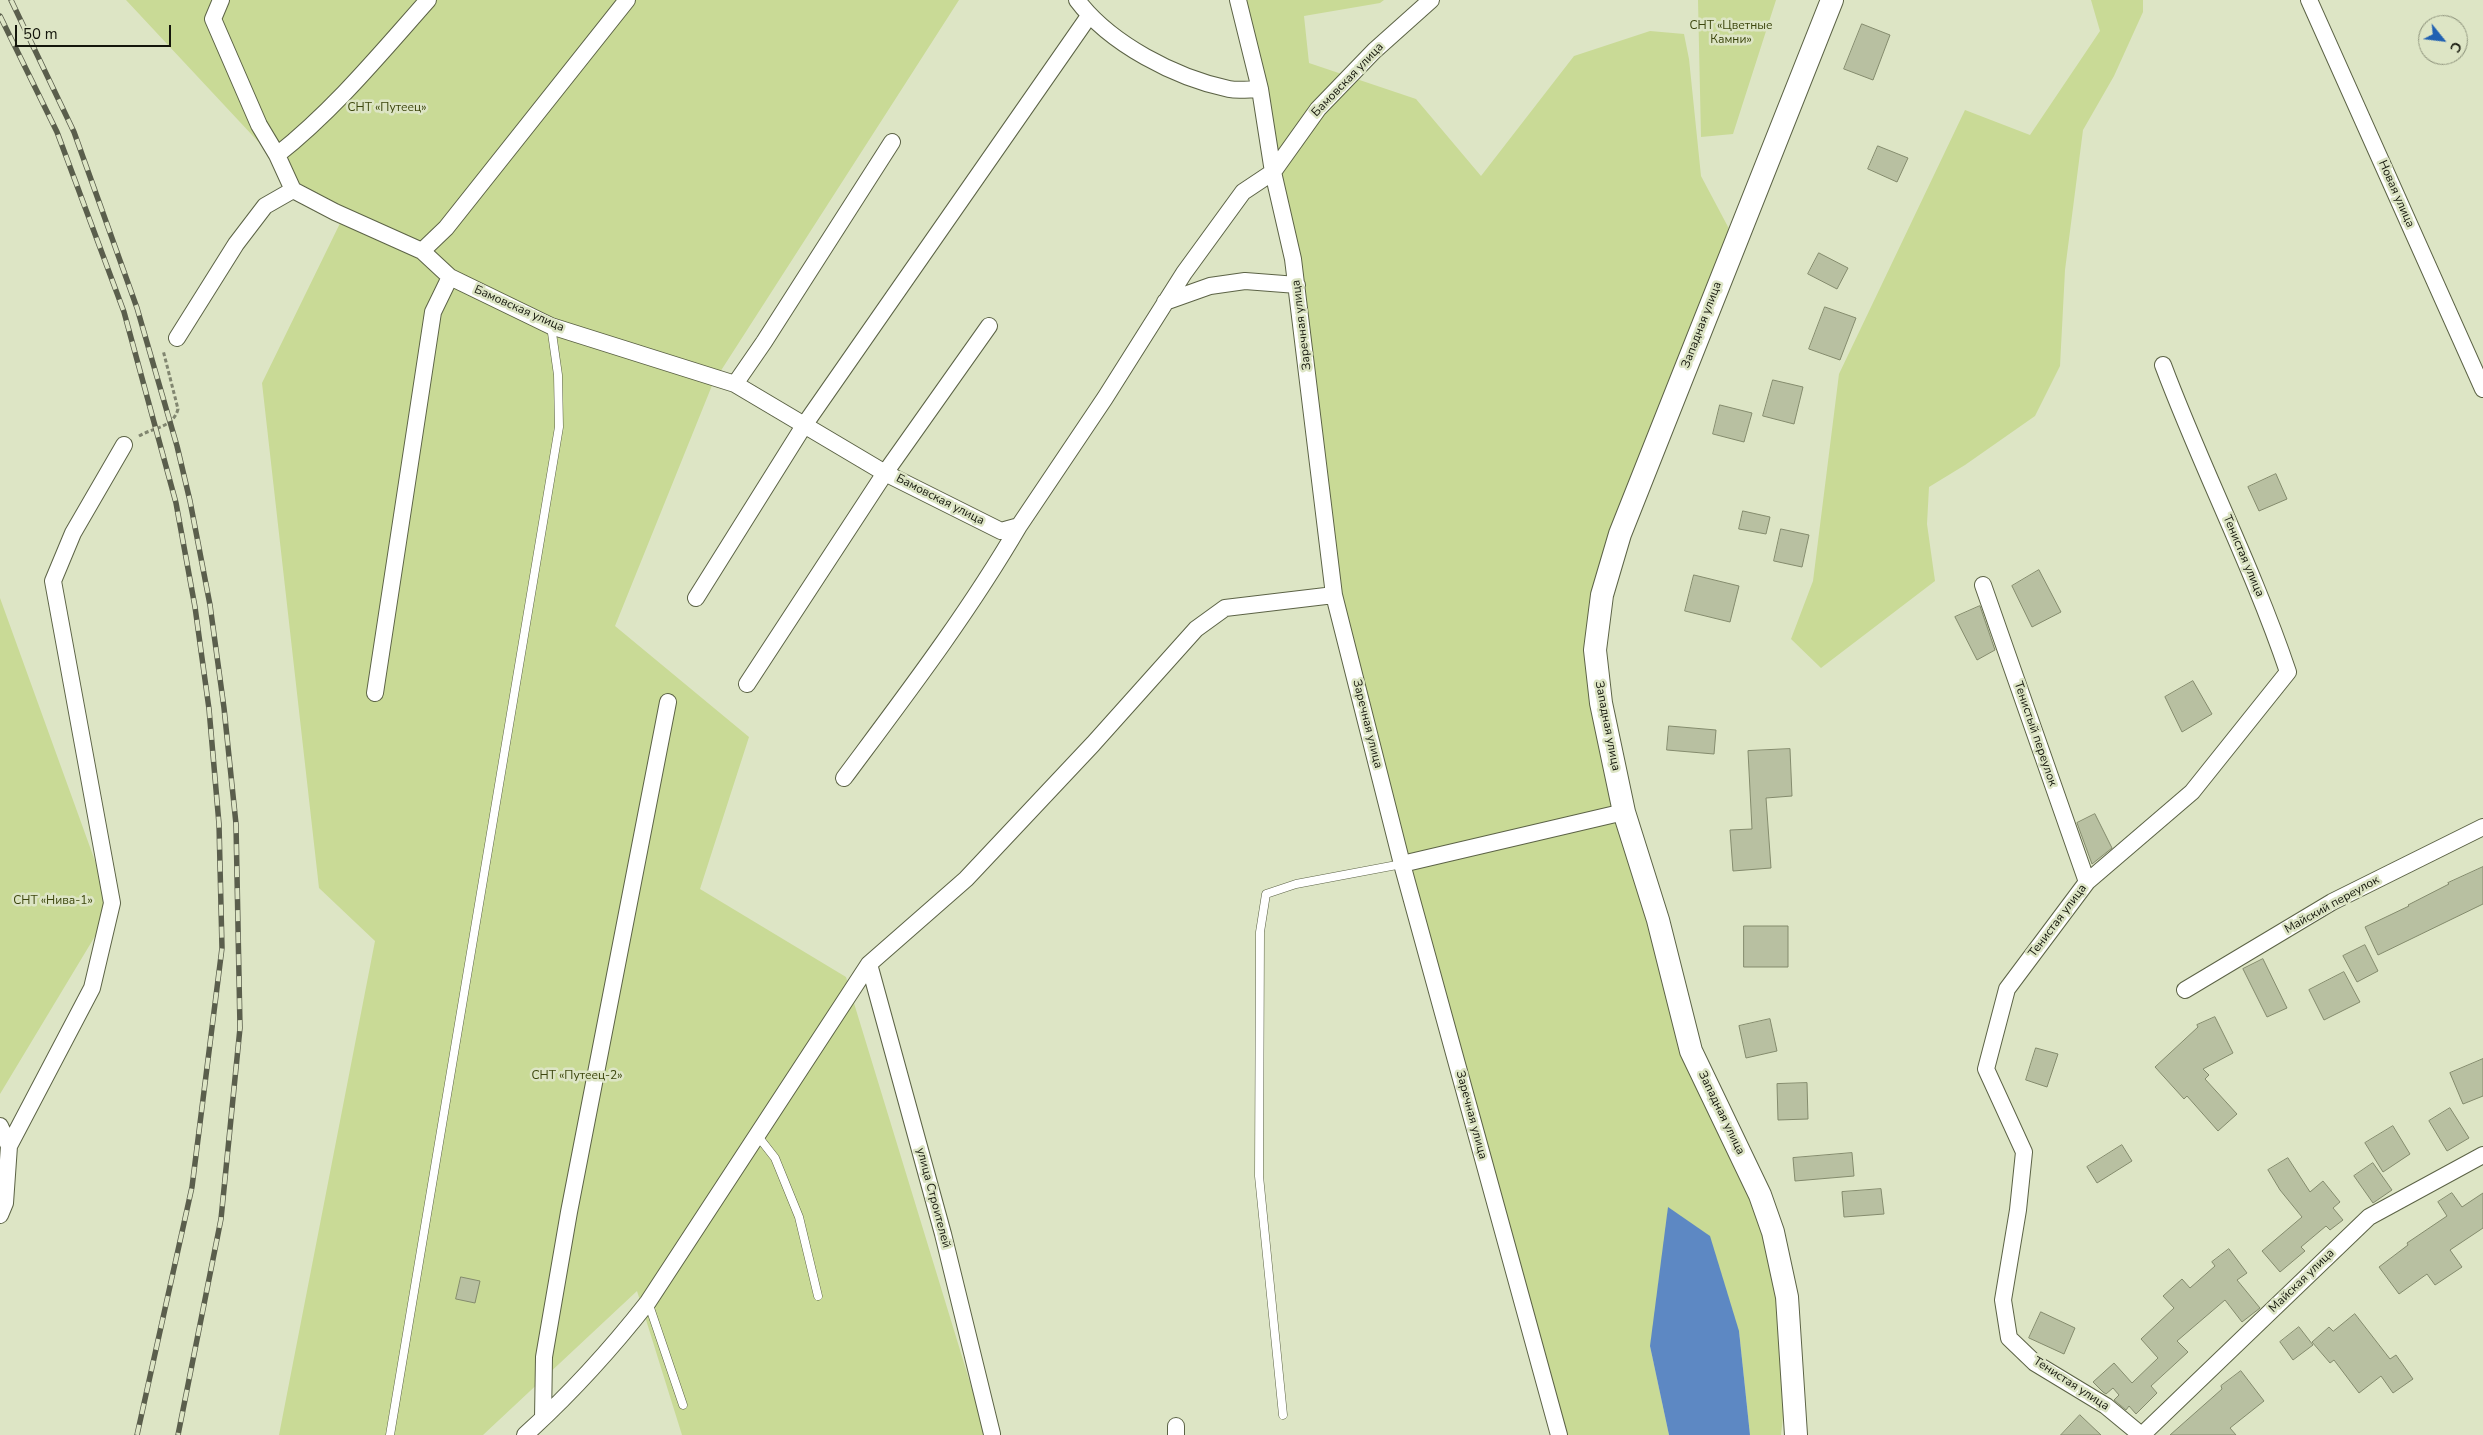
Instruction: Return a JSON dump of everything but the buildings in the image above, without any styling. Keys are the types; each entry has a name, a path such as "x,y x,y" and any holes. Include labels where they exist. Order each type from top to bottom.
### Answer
{"main road":[{"name":"Западная улица","path":"1796,1435 1787,1297 1773,1232 1756,1186 1690,1051 1658,920 1624,812 1601,703 1595,650 1602,595 1624,525 1832,0"}],"street":[{"path":"177,338 236,244 265,206 293,190 278,155 259,125 213,19 221,0"},
{"path":"278,155 308,131 428,0"},
{"path":"422,251 446,228 627,0"},
{"path":"1077,0 1089,16 1129,49 1177,71 1231,89 1260,89"},
{"name":"Заречная улица","path":"1238,0 1260,89 1273,172 1297,285 1334,595 1402,864 1559,1435"},
{"name":"Бамовская улица","path":"293,190 335,212 422,251 450,277 551,326 735,384 885,473 1001,531 1019,526 1105,398 1165,302 1243,192 1273,172 1318,109 1374,51 1431,0"},
{"name":"Новая улица","path":"2309,0 2483,389"},
{"path":"696,598 805,424 1089,16"},
{"path":"735,384 892,142"},
{"path":"375,692 433,312 450,277"},
{"path":"1165,302 1210,286 1245,281 1297,285"},
{"path":"747,684 885,473 989,326"},
{"name":"Тенистая улица","path":"2141,1435 2106,1406 2029,1357 2009,1338 2003,1300 2018,1210 2024,1152 1986,1068 2007,989 2086,882 2192,792 2288,672 2259,593 2192,442 2163,366"},
{"path":"0,1215 6,1203 9,1146 92,988 112,903 53,581 73,533 124,445"},
{"path":"844,778 943,645 994,568 1019,526"},
{"name":"Тенистый переулок","path":"1983,585 2086,882"},
{"path":"525,1435 630,1325 648,1302 869,964 966,878 1094,744 1196,629 1225,608 1334,595"},
{"path":"543,1418 544,1357 569,1212 668,702"},
{"path":"1402,864 1624,812"},
{"name":"Майский переулок","path":"2185,990 2332,902 2483,827"},
{"name":"улица Строителей","path":"869,964 943,1234 992,1434"},
{"path":"0,1126 9,1146"},
{"name":"Майская улица","path":"2141,1435 2368,1217 2483,1156"}],"lane":[{"path":"390,1435 559,428 558,375 551,326"},
{"path":"1283,1415 1259,1176 1260,932 1266,894 1296,884 1402,864"},
{"path":"757,1135 775,1158 799,1217 818,1296"},
{"path":"648,1302 683,1405"}],"path":[{"path":"124,445 144,433 170,423 176,415 178,409 163,350 177,338"}],"green space":[{"name":"СНТ «Путеец-2»","path":"126,0 959,0 713,383 615,626 749,737 700,889 846,977 986,1435 682,1435 637,1291 483,1435 279,1435 375,941 319,888 262,383 347,209 295,181"},
{"path":"1238,0 1384,0 1380,3 1304,16 1309,63 1416,99 1481,176 1574,56 1650,31 1684,34 1689,59 1701,176 1735,240 1620,534 1595,650 1681,1009 1760,1195 1790,1354 1781,1435 1750,1435 1739,1331 1650,1346 1669,1435 1559,1435 1334,595 1297,285"},
{"name":"СНТ «Цветные Камни»","path":"1698,0 1776,0 1733,134 1701,137"},
{"path":"2091,0 2143,0 2143,12 2114,76 2083,130 2065,270 2060,366 2035,416 1965,465 1929,487 1927,524 1935,581 1821,668 1791,639 1813,581 1839,374 1965,110 2030,135 2100,31"},
{"name":"СНТ «Нива-1»","path":"0,598 112,908 0,1094"}],"water":[{"path":"1668,1207 1710,1236 1739,1331 1750,1435 1669,1435 1650,1346"}],"railway":[{"path":"11,0 74,132 137,308 177,446 190,501 210,605 224,708 236,824 240,1028 221,1219 178,1435"},
{"path":"0,16 57,132 124,312 176,503 195,607 209,709 219,824 222,948 192,1187 137,1435"}],"park label":[{"name":"СНТ «Путеец»","path":"387,108"}]}
